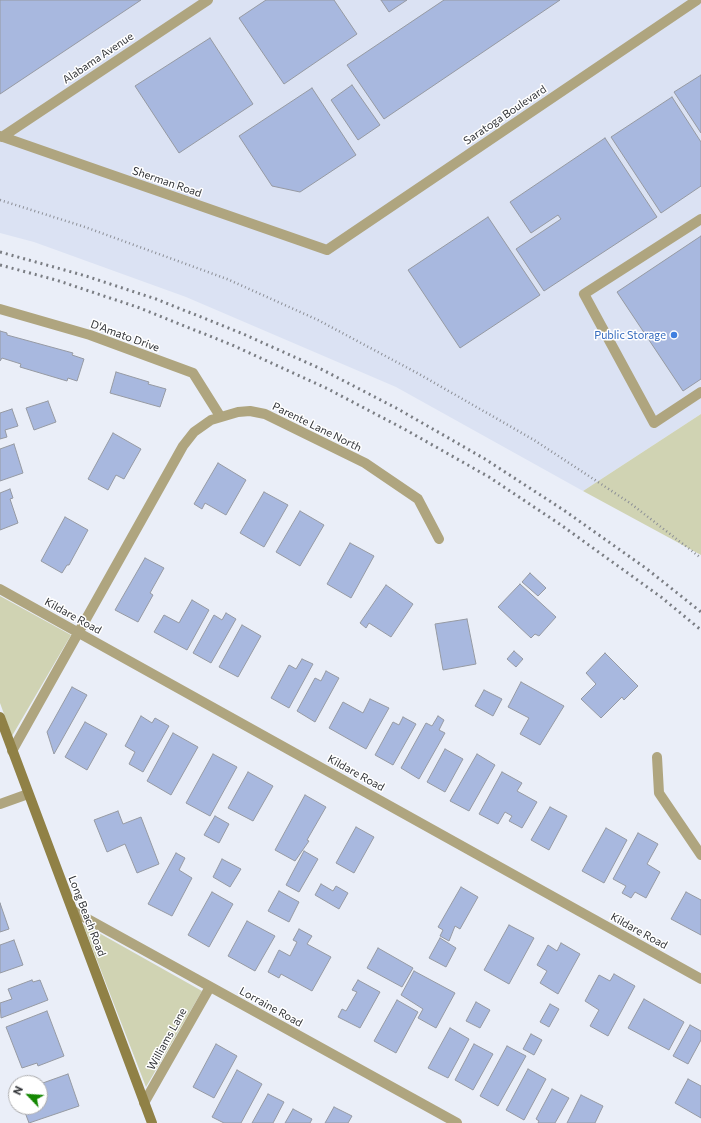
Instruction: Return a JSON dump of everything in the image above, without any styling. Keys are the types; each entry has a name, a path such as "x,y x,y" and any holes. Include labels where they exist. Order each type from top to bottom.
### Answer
{"main road":[{"name":"Long Beach Road","path":"0,717 152,1123"}],"street":[{"name":"Alabama Avenue","path":"1,137 208,0"},
{"name":"Saratoga Boulevard","path":"327,250 697,0"},
{"name":"Sherman Road","path":"1,137 327,250"},
{"path":"701,219 584,294 654,423 701,392"},
{"name":"D'Amato Drive","path":"0,309 90,336 193,373 220,416"},
{"name":"Parente Lane North","path":"12,751 80,633 183,446 194,432 220,416 250,411 265,414 365,463 418,499 439,539"},
{"name":"Kildare Road","path":"0,589 701,979"},
{"path":"657,757 659,793 701,855"},
{"path":"0,804 28,794"},
{"name":"Lorraine Road","path":"72,911 457,1123"},
{"name":"Williams Lane","path":"144,1103 210,987"}],"path":[{"path":"0,200 85,227 219,276 318,320 419,374 534,440 630,503 701,558"}],"shaded area":[{"path":"0,0 701,0 701,414 583,491 396,387 186,297 34,242 0,233"}],"green space":[{"path":"701,414 701,555 583,491"},
{"path":"0,596 71,635 12,736 0,703"},
{"path":"83,924 202,991 146,1087"}],"building":[{"path":"0,0 141,0 0,94"},
{"path":"266,0 334,0 357,34 284,84 239,18"},
{"path":"381,0 407,0 389,12"},
{"path":"444,0 560,0 384,119 347,65"},
{"path":"210,38 253,104 179,153 135,86"},
{"path":"701,75 701,133 674,92"},
{"path":"352,85 380,125 358,140 331,100"},
{"path":"312,88 356,155 300,192 272,186 239,136"},
{"path":"672,97 701,142 701,186 661,213 611,137"},
{"path":"605,138 657,217 544,291 516,249 561,219 558,215 531,233 510,202"},
{"path":"488,217 540,295 460,348 408,270"},
{"name":"Public Storage","path":"701,236 701,379 683,391 617,292"},
{"path":"0,331 7,333 7,335 73,353 72,355 84,359 77,381 68,378 67,381 20,367 21,364 2,358 0,361"},
{"path":"116,372 166,389 160,407 110,393"},
{"path":"48,401 56,422 34,430 26,408"},
{"path":"12,409 18,426 5,430 7,437 0,439 0,413"},
{"path":"113,433 141,449 124,479 116,475 108,490 88,479"},
{"path":"14,444 23,473 0,481 0,449"},
{"path":"218,463 246,480 226,515 205,503 202,509 194,504"},
{"path":"10,489 13,498 10,499 18,523 0,530 0,493"},
{"path":"264,492 288,505 264,547 240,533"},
{"path":"300,511 324,525 300,566 276,552"},
{"path":"65,517 88,530 69,565 67,565 62,573 41,561"},
{"path":"350,543 374,556 351,598 327,584"},
{"path":"145,558 164,568 150,593 153,595 138,622 115,610"},
{"path":"530,573 546,588 538,596 522,582"},
{"path":"520,584 556,617 539,636 535,634 531,638 498,607"},
{"path":"386,585 413,604 391,637 369,623 366,628 360,623"},
{"path":"192,600 209,610 187,650 154,632 164,615 179,623"},
{"path":"226,613 236,619 211,663 193,653 214,615 222,620"},
{"path":"467,619 476,664 443,670 435,624"},
{"path":"242,625 261,636 238,677 219,667"},
{"path":"514,651 523,659 516,667 507,659"},
{"path":"605,653 638,686 624,700 622,697 601,718 581,699 596,684 586,673"},
{"path":"302,659 313,664 289,708 271,698 289,665 296,669"},
{"path":"326,671 339,678 315,722 297,711 315,678 321,681"},
{"path":"521,682 564,706 540,745 520,734 529,718 508,707"},
{"path":"72,687 87,695 54,754 47,732"},
{"path":"484,690 502,699 493,716 475,706"},
{"path":"370,699 389,708 366,749 329,728 343,702 363,713"},
{"path":"141,716 152,723 155,718 169,726 143,772 129,764 135,752 125,746"},
{"path":"438,716 444,720 439,730 445,733 419,779 401,768 426,723 432,726"},
{"path":"403,717 416,724 393,765 375,755 393,722 399,725"},
{"path":"85,722 107,734 87,770 65,757"},
{"path":"173,733 198,747 171,795 147,781"},
{"path":"445,749 463,759 445,792 427,782"},
{"path":"213,754 237,767 210,816 186,803"},
{"path":"477,754 495,765 469,811 450,801"},
{"path":"248,772 273,786 253,821 228,808"},
{"path":"502,772 522,783 517,791 537,802 522,828 509,821 512,816 505,812 498,824 479,814"},
{"path":"305,795 326,807 307,840 309,841 295,861 275,850"},
{"path":"550,807 567,816 549,850 531,840"},
{"path":"118,811 123,824 141,817 159,864 137,873 125,844 107,852 94,820"},
{"path":"215,816 229,824 219,843 204,835"},
{"path":"356,827 374,837 354,873 336,863"},
{"path":"606,828 627,840 604,883 582,871"},
{"path":"638,833 658,844 647,864 660,872 646,898 635,892 631,898 622,893 626,886 613,879"},
{"path":"304,851 318,859 299,892 286,885"},
{"path":"176,853 185,858 179,870 192,878 172,916 148,904"},
{"path":"222,859 241,869 230,887 213,877"},
{"path":"321,884 333,891 336,886 348,893 339,909 315,895"},
{"path":"461,887 478,897 460,929 455,926 449,941 440,936 443,930 438,927"},
{"path":"279,891 299,902 289,922 268,911"},
{"path":"212,892 233,904 209,947 188,935"},
{"path":"686,892 701,900 701,935 671,919"},
{"path":"0,903 9,929 0,932"},
{"path":"247,921 275,936 255,971 228,956"},
{"path":"509,925 534,938 509,984 484,970"},
{"path":"299,929 312,936 307,944 331,957 312,991 281,974 279,978 268,972 279,950 290,956 297,942 293,940"},
{"path":"440,938 456,948 446,967 429,958"},
{"path":"14,940 23,965 0,973 0,945"},
{"path":"561,943 580,954 558,994 540,983 547,971 537,965 548,945 557,951"},
{"path":"378,948 413,968 402,987 367,968"},
{"path":"414,971 455,993 436,1028 418,1018 423,1009 401,995"},
{"path":"614,974 635,986 608,1036 590,1026 599,1010 585,1001 599,975 610,981"},
{"path":"32,980 33,982 40,980 48,1000 1,1018 0,1003 12,999 8,989"},
{"path":"358,980 380,992 360,1028 338,1017 342,1009 346,1011 357,992 352,990"},
{"path":"644,999 684,1022 669,1050 628,1028"},
{"path":"397,1000 418,1012 396,1053 374,1041"},
{"path":"476,1002 490,1010 480,1028 466,1021"},
{"path":"550,1004 559,1009 549,1027 540,1022"},
{"path":"47,1011 64,1056 38,1066 37,1063 22,1068 6,1027"},
{"path":"690,1025 701,1031 701,1040 688,1064 673,1056"},
{"path":"450,1028 469,1039 448,1078 428,1068"},
{"path":"531,1034 542,1040 534,1055 523,1049"},
{"path":"216,1044 237,1056 214,1098 193,1087"},
{"path":"474,1044 493,1054 473,1090 455,1080"},
{"path":"507,1046 526,1056 498,1106 480,1096"},
{"path":"528,1069 546,1079 524,1120 506,1110"},
{"path":"237,1070 262,1084 241,1123 224,1123 212,1117"},
{"path":"68,1074 79,1106 29,1123 26,1115 48,1115 48,1081"},
{"path":"688,1079 701,1086 701,1118 675,1103"},
{"path":"552,1089 569,1098 555,1123 538,1123 539,1121 536,1119"},
{"path":"268,1094 284,1102 273,1123 252,1123"},
{"path":"581,1095 603,1106 595,1123 567,1123"},
{"path":"334,1107 352,1116 348,1123 325,1123"},
{"path":"293,1109 312,1119 310,1123 285,1123"}],"railway":[{"path":"0,252 86,276 156,299 241,333 319,368 398,409 485,459 565,511 647,569 701,612"},
{"path":"0,265 56,280 137,307 232,345 328,389 406,430 489,477 561,525 661,597 701,630"}],"place":[{"name":"Public Storage","path":"674,335"}]}
